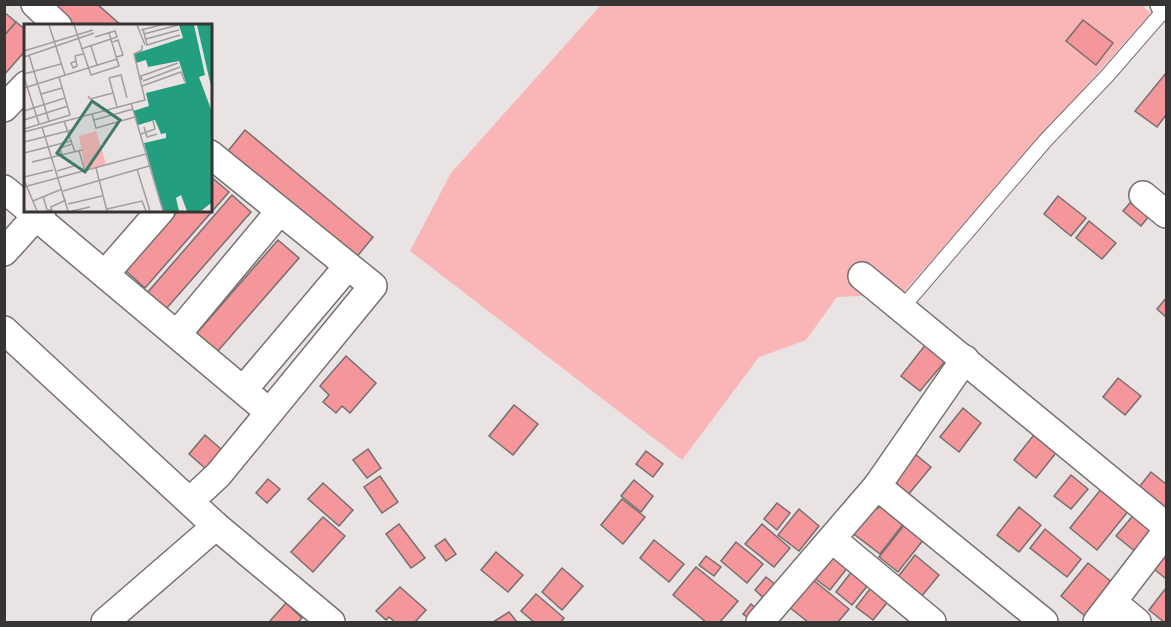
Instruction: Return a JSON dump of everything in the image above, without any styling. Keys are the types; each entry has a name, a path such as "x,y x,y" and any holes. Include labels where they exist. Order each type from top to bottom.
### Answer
{"street":[{"path":"34,4 55,24"},
{"path":"4,108 24,87"},
{"path":"190,501 218,475 373,286 212,156"},
{"path":"4,189 24,204"},
{"path":"1143,195 1167,214"},
{"path":"4,252 32,212"},
{"path":"34,212 269,412"},
{"path":"105,274 158,212"},
{"path":"178,333 279,212"},
{"path":"244,389 348,266"},
{"path":"862,276 965,358 1167,526"},
{"path":"4,330 216,526 331,622"},
{"path":"760,622 877,486 965,358"},
{"path":"877,486 1044,622"},
{"path":"105,622 216,526"},
{"path":"1137,622 1105,613 1167,532"},
{"path":"832,539 932,622"}],"lane":[{"path":"902,308 1045,141 1107,76 1166,6"}],"shaded area":[{"path":"1140,4 1151,13 902,294 837,297 806,340 759,357 682,460 410,251 451,173 601,5"}],"building":[{"path":"51,4 97,4 120,24 74,24"},
{"path":"4,12 16,22 4,36"},
{"path":"1083,20 1113,43 1096,65 1066,41"},
{"path":"16,22 24,28 24,52 4,75 4,36"},
{"path":"1166,73 1166,115 1157,127 1135,111"},
{"path":"245,130 373,237 355,259 228,151"},
{"path":"212,178 229,192 212,211"},
{"path":"232,195 251,212 166,309 147,293"},
{"path":"1058,196 1086,218 1071,236 1044,214"},
{"path":"1136,196 1154,210 1141,226 1123,211"},
{"path":"177,212 212,212 145,288 126,271"},
{"path":"1089,221 1116,243 1102,259 1076,238"},
{"path":"278,240 299,258 217,352 196,334"},
{"path":"1166,298 1166,317 1157,309"},
{"path":"926,344 946,360 920,391 901,376"},
{"path":"346,356 376,383 350,413 342,406 336,413 323,402 329,395 320,386"},
{"path":"1118,378 1141,396 1125,415 1103,397"},
{"path":"514,405 538,424 513,455 489,436"},
{"path":"963,408 981,423 959,452 940,437"},
{"path":"1037,431 1059,449 1036,478 1014,460"},
{"path":"205,435 222,450 206,469 189,454"},
{"path":"368,449 381,468 367,478 353,460"},
{"path":"910,450 931,467 908,495 887,478"},
{"path":"646,451 663,464 653,477 636,464"},
{"path":"1151,472 1166,484 1166,514 1136,491"},
{"path":"1071,475 1088,489 1071,509 1054,496"},
{"path":"380,476 398,502 382,513 364,487"},
{"path":"268,479 280,489 267,503 256,493"},
{"path":"634,480 653,496 641,512 621,496"},
{"path":"323,483 353,510 339,526 308,499"},
{"path":"1102,488 1129,510 1097,550 1070,528"},
{"path":"622,499 645,517 623,544 601,525"},
{"path":"886,500 908,518 880,554 846,528 867,501 877,509"},
{"path":"777,503 790,513 777,530 764,519"},
{"path":"1019,507 1041,525 1019,552 997,535"},
{"path":"799,509 819,526 799,551 778,535"},
{"path":"1136,512 1161,532 1142,557 1116,536"},
{"path":"323,517 345,536 313,572 291,552"},
{"path":"399,524 425,558 411,568 386,534"},
{"path":"762,524 790,548 774,567 745,544"},
{"path":"905,524 924,539 898,572 879,557"},
{"path":"1045,529 1081,559 1067,577 1030,548"},
{"path":"445,539 456,554 446,561 435,546"},
{"path":"654,540 684,564 669,582 640,558"},
{"path":"736,542 763,564 747,583 721,561"},
{"path":"1166,542 1166,579 1146,562"},
{"path":"828,551 848,567 830,590 809,574"},
{"path":"496,552 523,575 508,592 481,570"},
{"path":"915,555 939,575 917,602 894,582"},
{"path":"706,556 721,567 714,576 699,565"},
{"path":"1088,563 1113,583 1086,617 1061,596"},
{"path":"696,567 738,601 720,622 706,622 673,595"},
{"path":"562,568 583,586 562,610 542,592"},
{"path":"852,571 868,585 852,605 836,592"},
{"path":"766,577 781,589 769,603 755,590"},
{"path":"812,579 849,609 838,622 808,622 789,607"},
{"path":"873,585 890,599 873,620 856,607"},
{"path":"400,587 426,610 415,622 395,622 389,617 386,620 376,611"},
{"path":"1166,588 1166,622 1164,622 1149,610"},
{"path":"536,594 564,618 561,622 534,622 521,611"},
{"path":"286,603 302,618 298,622 269,622"},
{"path":"751,604 762,613 754,622 743,614"},
{"path":"509,612 517,622 493,622"}]}
